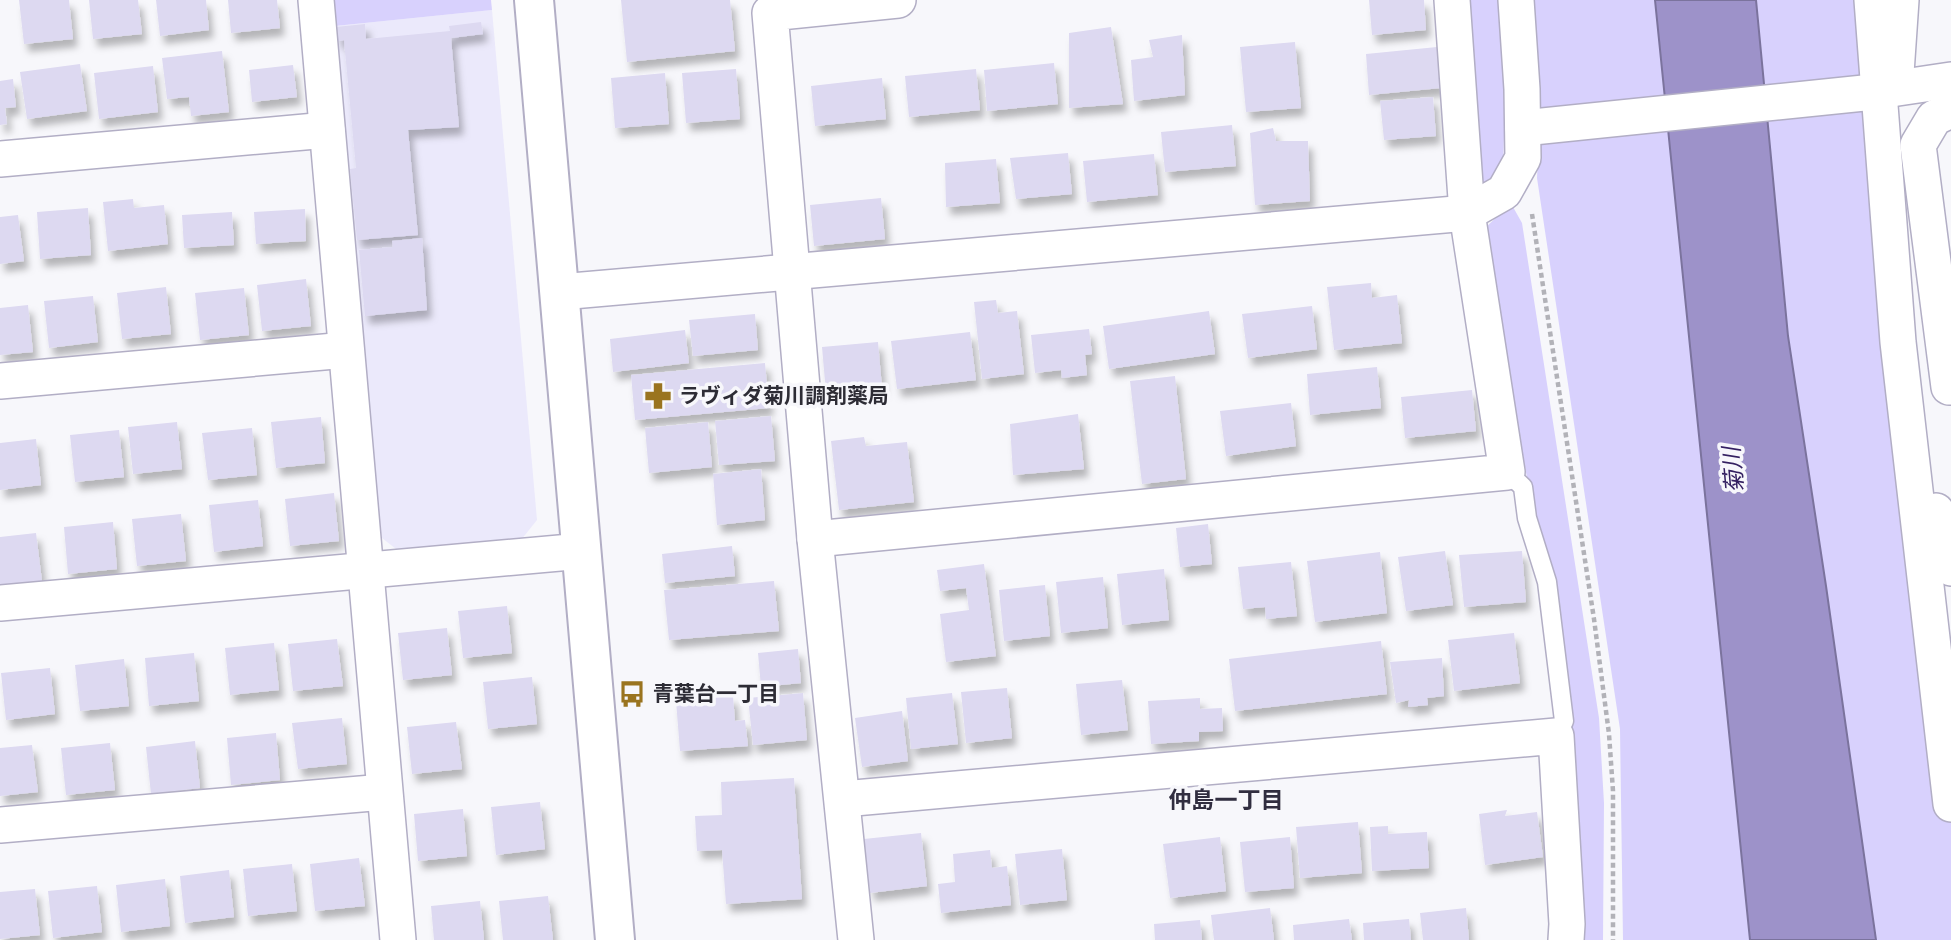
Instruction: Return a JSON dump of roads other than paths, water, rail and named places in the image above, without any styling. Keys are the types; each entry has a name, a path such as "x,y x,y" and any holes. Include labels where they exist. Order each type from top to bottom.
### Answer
{"street":[{"path":"316,0 398,940"},
{"path":"534,0 615,940"},
{"path":"856,940 815,539 767,6 898,0"},
{"path":"815,539 1507,472 1468,213 1452,0"},
{"path":"560,292 1468,213 1504,192 1528,137 1516,0"},
{"path":"1872,0 1898,342 1951,804"},
{"path":"1880,90 1900,0"},
{"path":"1528,137 1951,80"},
{"path":"1949,387 1919,145 1934,118 1951,110"},
{"path":"0,159 327,130"},
{"path":"0,381 346,350"},
{"path":"1905,393 1951,568"},
{"path":"0,603 582,551"},
{"path":"843,799 1556,736 1566,940"},
{"path":"0,825 384,792"}],"lane":[{"path":"1507,472 1522,487 1527,518 1547,582 1564,721 1556,736"}],"water":[{"name":"菊川","path":"1655,0 1756,0 1788,336 1876,940 1750,940"}],"place":[{"name":"ラヴィダ菊川調剤薬局","path":"658,396"},
{"name":"青葉台一丁目","path":"632,694"}],"district":[{"name":"仲島一丁目","path":"1226,800"}]}
